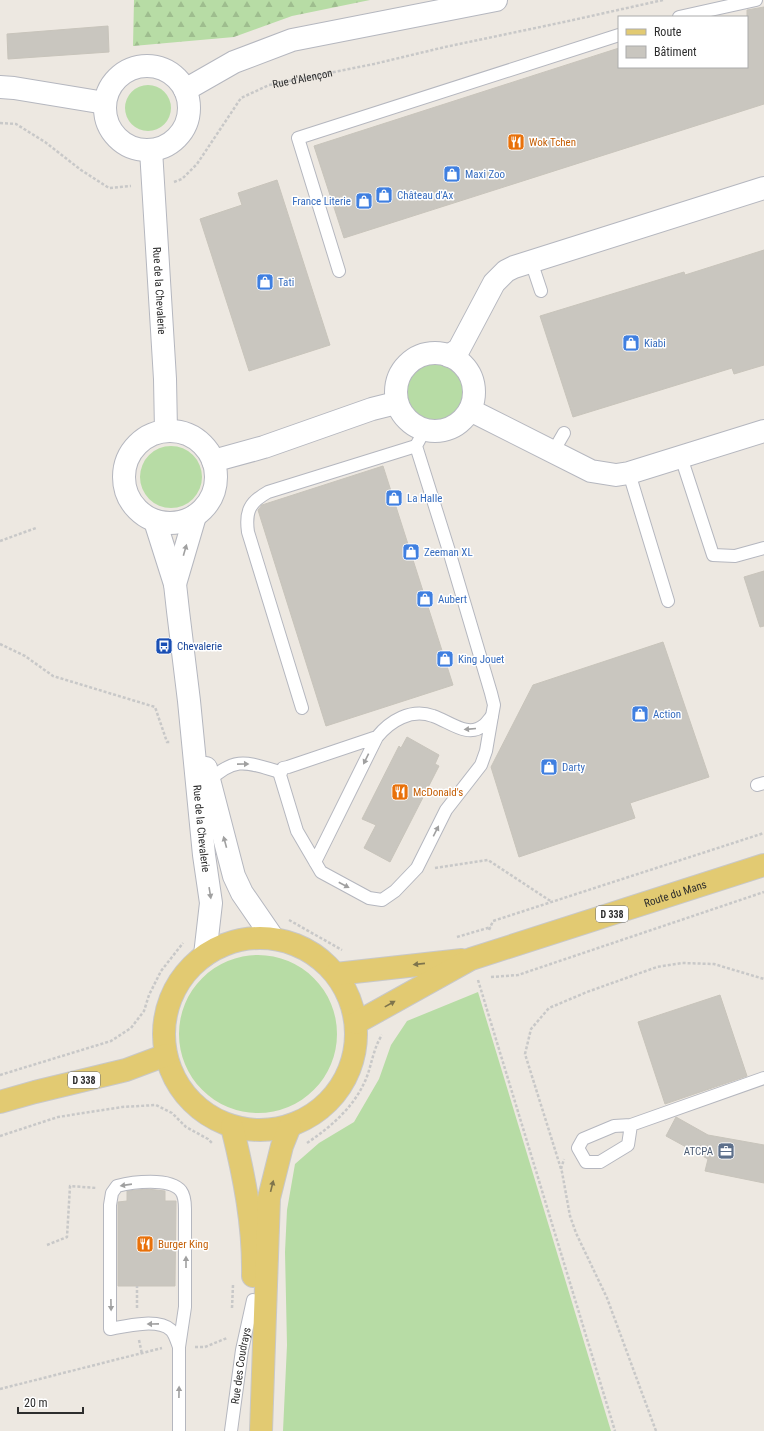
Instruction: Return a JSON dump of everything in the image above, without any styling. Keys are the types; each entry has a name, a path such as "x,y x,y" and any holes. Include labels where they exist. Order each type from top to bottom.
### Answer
{"main road":[{"name":"Route du Mans","path":"356,1023 476,964 760,870"},
{"path":"249,938 273,938 297,945 318,957 336,974 350,997 356,1023 354,1056 342,1087 319,1111 290,1126 261,1131 232,1127 209,1116 189,1100 175,1079 166,1055 164,1027 170,999 185,974 205,955 226,944 249,938"},
{"name":"Route du Mans","path":"336,974 476,964"},
{"name":"D 338","path":"0,1102 126,1070 166,1055"},
{"path":"261,1431 269,1198 282,1146 290,1126"},
{"path":"232,1127 248,1200 253,1261 249,1431"}],"street":[{"path":"185,90 234,62 292,40 496,0"},
{"path":"140,66 154,66 167,70 178,79 185,90 189,108 189,117 184,129 176,140 168,145 151,150 132,148 121,142 112,133 106,121 105,103 109,90 116,78 128,70 140,66"},
{"path":"0,87 105,103"},
{"name":"Rue de la Chevalerie","path":"151,150 165,379 166,431"},
{"path":"449,356 459,349 499,276 506,271 531,261 764,188"},
{"path":"429,353 439,353 449,356 458,361 466,369 471,378 474,394 470,410 462,421 451,428 433,432 420,438 415,427 400,412 396,403 395,391 397,379 404,367 410,361 419,356 429,353"},
{"path":"213,461 264,447 372,409 396,403"},
{"path":"470,410 591,471 616,474 629,473 764,431"},
{"path":"166,431 176,431 185,434 194,438 205,448 213,461 216,471 216,482 210,502 203,510 185,521 165,523 155,520 143,514 134,505 128,494 125,481 125,470 128,458 134,448 149,437 166,431"},
{"name":"Rue de la Chevalerie","path":"175,584 194,516"},
{"name":"Rue de la Chevalerie","path":"155,520 175,584 189,701 204,855 211,903 205,955"},
{"name":"Rue de la Chevalerie","path":"189,701 234,876 242,893 273,938"}],"lane":[{"path":"684,16 756,0"},
{"path":"339,270 298,138 618,35"},
{"path":"531,261 541,291"},
{"path":"553,452 564,433"},
{"path":"280,772 297,831 321,872 368,898 382,900 394,891 417,868 446,810 481,765 486,751 494,705 449,551 420,438 268,492 257,498 249,509 246,520 248,532 302,708"},
{"path":"681,457 713,554 735,556 764,548"},
{"path":"629,473 668,601"},
{"path":"315,862 377,737 392,722 410,715 432,715 461,730 473,730 483,726 492,716"},
{"path":"280,772 283,768 288,766 377,737"},
{"path":"209,781 221,770 232,765 244,763 280,772"},
{"path":"631,1124 764,1078"},
{"path":"179,1347 172,1330 160,1324 136,1324 110,1329 110,1205 112,1193 117,1186 125,1184 161,1182 173,1185 182,1191 186,1209 186,1307 179,1347 179,1431"},
{"name":"Rue des Coudrays","path":"231,1431 242,1350 253,1300"}],"path":[{"name":"Rue d'Alençon","path":"0,123 16,124 45,142 81,170 109,188 169,183 182,179 197,164 242,98 269,84 374,64 445,47 663,0"},
{"path":"0,541 36,528"},
{"path":"0,644 25,656 53,676 155,707 167,742 192,736"},
{"path":"615,1431 476,964 493,921 764,833"},
{"path":"420,863 436,869 488,860 552,902"},
{"path":"490,977 518,975 764,892"},
{"path":"288,919 345,952"},
{"path":"454,938 491,927"},
{"path":"0,1075 112,1041 131,1028 144,1011 149,995 161,971 186,940"},
{"path":"656,1431 607,1298 576,1234 570,1216 562,1172 525,1054 531,1029 549,1008 587,992 657,967 682,963 714,964 764,979"},
{"path":"476,964 484,978"},
{"path":"302,1147 328,1129 351,1106 366,1080 377,1043 384,1033"},
{"path":"47,1245 67,1237 70,1186 115,1189"},
{"path":"0,1389 161,1348 179,1347"}],"green space":[{"path":"134,0 370,0 292,16 234,37 133,46"},
{"path":"143,85 153,85 161,89 167,95 171,103 171,113 167,121 161,127 153,131 143,131 135,127 129,121 125,113 125,103 129,95 135,89"},
{"path":"435,363 446,365 459,376 462,381 464,392 462,403 451,416 446,419 435,421 424,419 411,408 408,403 406,392 408,381 419,368 424,365"},
{"path":"171,446 188,451 193,455 197,460 202,477 197,494 193,499 188,503 171,508 154,503 149,499 145,494 140,477 145,460 149,455 154,451"},
{"path":"266,955 281,958 295,964 314,978 324,990 334,1011 337,1034 334,1057 324,1078 314,1090 302,1100 281,1110 266,1113 250,1113 235,1110 214,1100 202,1090 192,1078 182,1057 180,1049 179,1026 182,1011 192,990 202,978 214,968 235,958 243,956"},
{"path":"478,992 611,1431 283,1431 287,1345 285,1252 287,1210 295,1164 319,1143 354,1122 379,1079 391,1045 407,1021"}],"building":[{"path":"764,7 764,104 344,238 314,146 618,48 618,68 748,68 747,10"},
{"path":"108,26 109,52 8,59 7,34"},
{"name":"Tati","path":"277,180 330,345 249,371 200,219 242,205 238,193"},
{"path":"764,250 764,365 734,374 732,368 573,417 540,316 684,272 685,275"},
{"path":"383,466 453,685 326,726 258,510 262,505"},
{"path":"764,571 764,626 760,627 744,577"},
{"path":"663,642 709,777 630,803 635,818 519,857 491,767 533,685"},
{"name":"McDonald's","path":"407,737 439,755 435,764 439,766 390,862 364,848 376,825 362,819 399,746 401,748"},
{"path":"720,995 747,1076 665,1104 638,1022"},
{"path":"676,1117 708,1135 764,1145 764,1183 705,1171 708,1159 666,1136"},
{"name":"Burger King","path":"147,1189 165,1191 165,1201 176,1201 175,1286 118,1286 118,1202 127,1201 127,1191"}],"place":[{"name":"Wok Tchen","path":"516,142"},
{"name":"Maxi Zoo","path":"452,174"},
{"name":"Château d'Ax","path":"384,195"},
{"name":"France Literie","path":"364,201"},
{"name":"Tati","path":"265,282"},
{"name":"Kiabi","path":"631,343"},
{"name":"La Halle","path":"394,498"},
{"name":"Zeeman XL","path":"411,552"},
{"name":"Aubert","path":"425,599"},
{"name":"Chevalerie","path":"164,646"},
{"name":"King Jouet","path":"445,659"},
{"name":"Action","path":"640,714"},
{"name":"Darty","path":"549,767"},
{"name":"McDonald's","path":"400,792"},
{"name":"ATCPA","path":"726,1151"},
{"name":"Burger King","path":"145,1244"}]}
